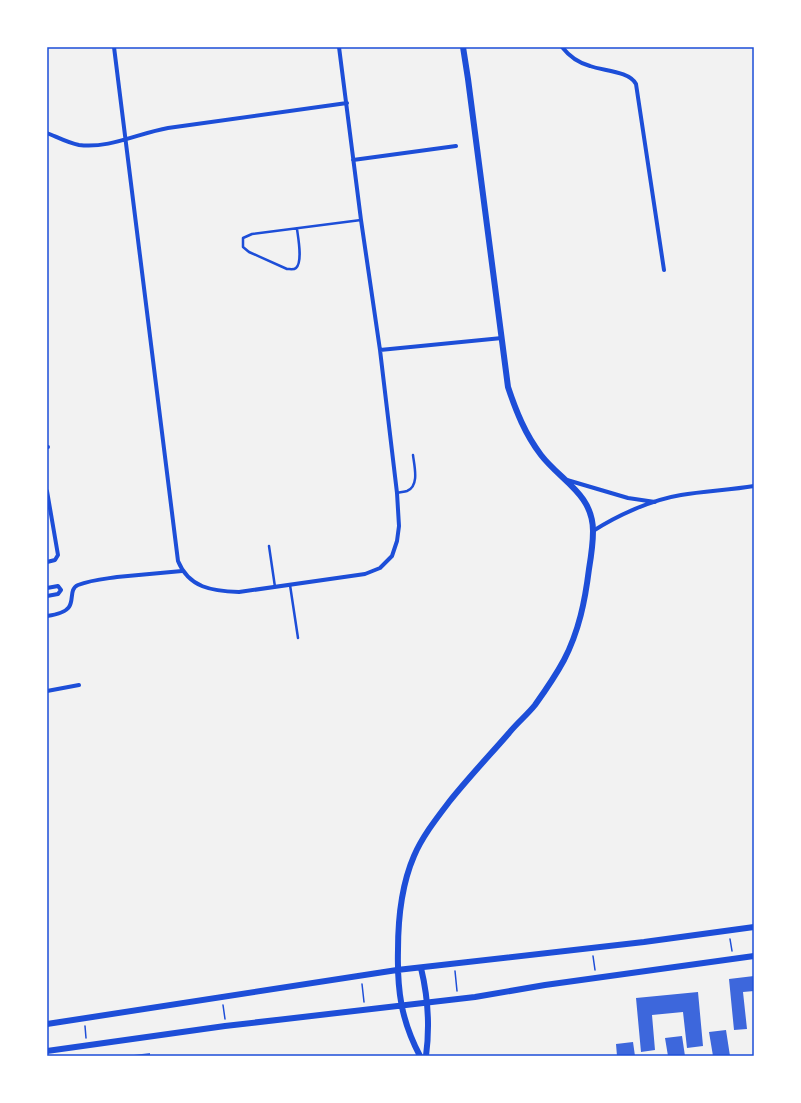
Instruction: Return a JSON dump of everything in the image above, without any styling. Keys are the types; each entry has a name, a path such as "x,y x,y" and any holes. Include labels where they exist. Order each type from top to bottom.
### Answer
{"street":[{"path":"114,47 178,561 182,571 194,582 206,588 239,592 365,574 380,568 392,556 397,541 399,526 397,493 380,350 353,160 340,47"},
{"path":"420,1056 408,1031 401,1006 397,970 399,914 402,895 414,856 438,818 464,784 535,704 564,660 575,634 584,602 593,531 589,509 584,500 566,479 542,456 528,436 516,412 508,387 463,47"},
{"path":"562,47 577,60 590,66 630,77 636,84 664,270"},
{"path":"47,133 79,145 90,145 126,140 154,130 347,103"},
{"path":"353,160 456,146"},
{"path":"380,350 502,338"},
{"path":"566,479 620,496 655,502"},
{"path":"593,531 619,516 655,502 681,495 754,486"},
{"path":"47,491 58,555 55,560 47,562"},
{"path":"47,616 57,614 67,609 76,586 86,582 182,571"},
{"path":"47,588 58,586 62,590 58,594 47,596"},
{"path":"47,691 79,685"},
{"path":"47,1024 397,970 592,948 754,927"},
{"path":"47,1051 225,1026 458,999 754,956"},
{"path":"421,968 427,1003 428,1027 426,1056"}],"lane":[{"path":"297,229 300,262 297,268 287,269 249,252 243,247 243,238 252,234 361,220"},
{"path":"397,493 408,491 414,485 415,477 413,455"},
{"path":"269,546 274,587"},
{"path":"290,585 298,638"}],"path":[{"path":"729,930 733,959"},
{"path":"592,948 596,978"},
{"path":"454,964 458,999"},
{"path":"361,976 365,1010"},
{"path":"222,997 225,1026"},
{"path":"84,1018 87,1045"}],"building":[{"path":"754,976 754,991 743,992 747,1029 734,1030 729,979"},
{"path":"698,992 703,1046 687,1048 683,1012 652,1015 655,1050 641,1052 636,998"},
{"path":"726,1030 730,1056 713,1056 709,1032"},
{"path":"682,1036 685,1056 668,1056 665,1038"},
{"path":"633,1042 635,1056 617,1056 616,1044"},
{"path":"150,1053 150,1056 134,1056 134,1055"}]}
